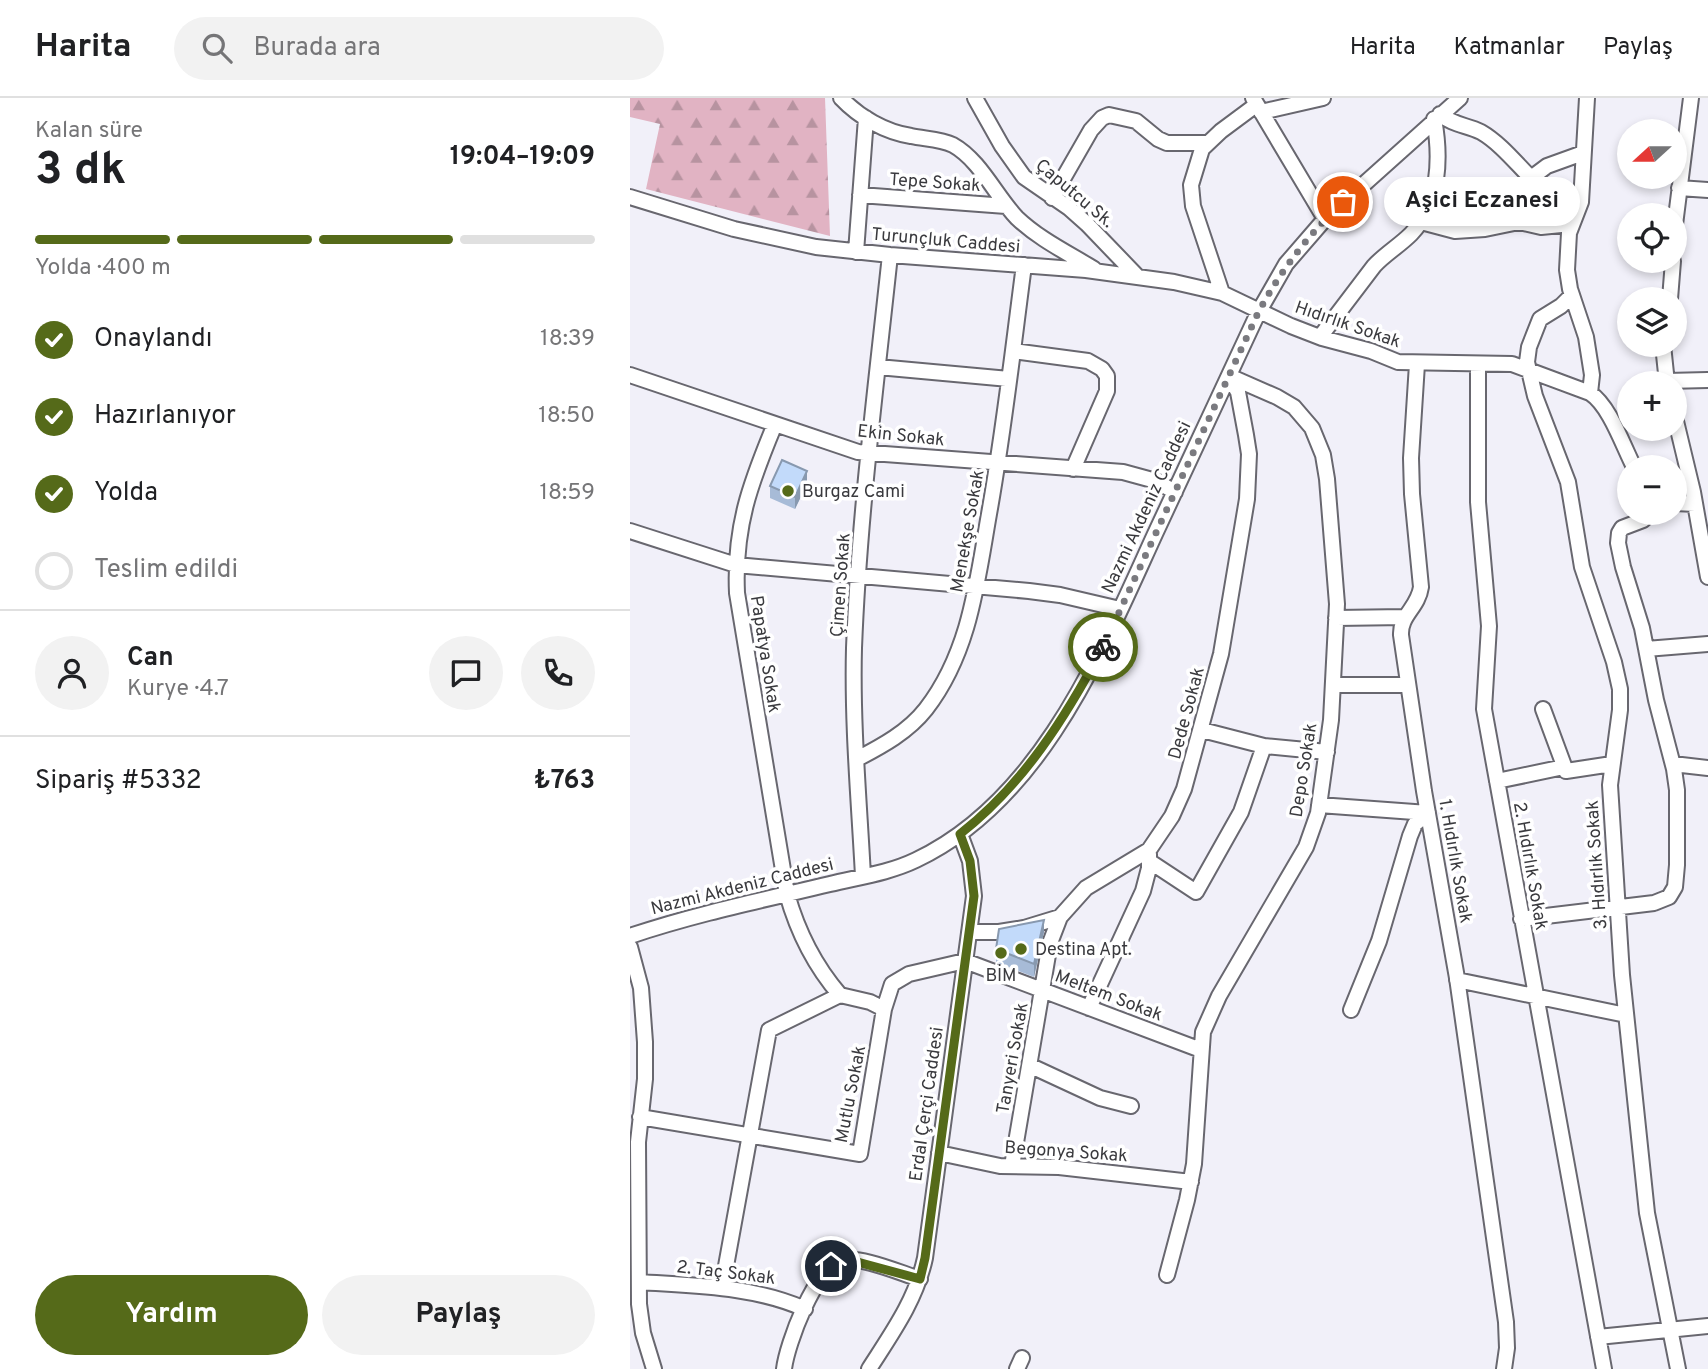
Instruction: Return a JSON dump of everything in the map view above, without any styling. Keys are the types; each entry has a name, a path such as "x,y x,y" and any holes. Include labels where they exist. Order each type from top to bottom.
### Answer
{"street":[{"path":"841,98 866,118 889,130 956,146 978,169 1006,206 1032,230 1098,271"},
{"name":"Çaputcu Sk.","path":"975,98 1013,164 1024,177 1087,224 1137,276"},
{"path":"1222,293 1191,196 1191,185 1199,157 1208,143 1257,105 1323,98"},
{"name":"Nazmi Akdeniz Caddesi","path":"630,936 787,894 897,869 918,860 960,834 998,802 1037,754 1076,696 1120,609 1259,310 1286,264 1325,219 1460,98"},
{"path":"1587,98 1581,202 1571,225 1567,270 1586,337 1592,375 1590,393 1605,409 1628,455"},
{"path":"1687,128 1691,98"},
{"path":"1257,105 1325,219"},
{"path":"1052,198 1096,123 1109,115 1136,121 1167,143 1208,143"},
{"path":"1320,337 1383,256 1421,222 1432,197 1437,175 1437,116 1488,137 1531,178"},
{"path":"856,252 866,118"},
{"path":"1524,222 1525,193 1531,178 1547,166 1583,153"},
{"path":"1687,189 1708,190"},
{"name":"Tepe Sokak","path":"860,195 1006,206"},
{"name":"Turunçluk Caddesi","path":"630,197 734,229 789,242 856,252 1137,276 1222,293 1259,310"},
{"path":"1421,222 1455,231 1524,222 1547,228 1571,225"},
{"name":"Çimen Sokak","path":"863,876 854,683 859,575 890,255"},
{"name":"Menekşe Sokak","path":"857,759 894,738 924,711 959,649 970,622 998,463 1024,265"},
{"path":"1528,369 1527,354 1536,325 1572,295"},
{"name":"Hıdırlık Sokak","path":"1259,310 1320,337 1371,351 1398,362 1512,365 1590,393"},
{"path":"1013,351 1088,361 1102,369 1107,376 1107,391 1073,469"},
{"name":"1. Hıdırlık Sokak","path":"1417,364 1411,458 1421,587 1418,600 1405,617 1401,629 1428,813 1457,980 1506,1322 1507,1348 1504,1369"},
{"name":"2. Hıdırlık Sokak","path":"1478,364 1477,489 1489,626 1484,709 1604,1369"},
{"path":"878,367 1009,379"},
{"name":"3. Hıdırlık Sokak","path":"1528,369 1535,396 1568,482 1582,567 1618,678 1620,710 1612,764 1611,804 1626,1015 1647,1213 1678,1369"},
{"name":"Ekin Sokak","path":"630,375 870,454 1142,475 1175,492"},
{"name":"Depo Sokak","path":"1167,1275 1191,1182 1203,1032 1208,1018 1306,847 1320,805 1333,685 1336,575 1326,467 1312,428 1294,407 1228,376"},
{"name":"Dede Sokak","path":"1060,917 1086,888 1149,856 1184,789 1221,654 1247,499 1249,454 1238,392 1228,376"},
{"path":"1687,381 1708,380"},
{"name":"Papatya Sokak","path":"775,424 747,496 740,525 736,565 739,610 787,894 804,942 827,980 840,995"},
{"path":"1681,441 1706,551 1708,577"},
{"path":"1687,504 1695,504"},
{"path":"1521,919 1664,901 1673,893 1677,865 1678,813 1673,764 1637,610 1623,567 1618,537 1622,528 1630,525"},
{"path":"630,531 736,565 1060,595 1120,609"},
{"path":"1336,618 1405,617"},
{"path":"1646,649 1708,644"},
{"path":"1333,685 1408,685"},
{"path":"1543,709 1566,771 1612,764"},
{"path":"1202,730 1264,746 1327,752"},
{"path":"1089,1008 1143,891 1149,856 1196,892 1241,812 1264,746"},
{"path":"1673,764 1708,768"},
{"path":"1497,781 1564,767"},
{"path":"1320,805 1428,813"},
{"path":"1351,1010 1377,948 1409,836 1415,824 1428,813"},
{"name":"Erdal Çerçi Caddesi","path":"869,1369 906,1313 920,1279 974,896 970,861 960,834"},
{"path":"969,932 999,932 1024,928 1060,917"},
{"name":"Tanyeri Sokak","path":"1012,1166 1053,930 1060,917"},
{"path":"630,947 636,965 644,1013 645,1080 634,1212 639,1282 635,1320 654,1369"},
{"name":"Meltem Sokak","path":"965,961 1201,1050"},
{"name":"Mutlu Sokak","path":"640,1117 860,1154 884,1009 892,984 909,974 965,961"},
{"path":"1457,980 1626,1015"},
{"path":"722,1288 768,1030 840,995 870,1002 884,1009"},
{"path":"1031,1066 1100,1098 1131,1106"},
{"name":"Begonya Sokak","path":"939,1153 982,1163 1080,1168 1191,1182"},
{"path":"784,1369 792,1336 824,1273 841,1261 861,1261 920,1279"},
{"name":"2. Taç Sokak","path":"639,1282 767,1294 805,1309"},
{"path":"1598,1337 1708,1326"}],"green space":[{"path":"630,98 825,98 830,236 646,189 660,124 630,117"}],"building":[{"path":"782,460 807,471 795,497 770,486"},
{"path":"1044,920 1034,964 996,949 999,929"}],"way so far":[{"path":"1103,647 1258,313 1299,247 1343,202"}],"place":[{"name":"Aşici Eczanesi","path":"1343,202"},
{"name":"Burgaz Cami","path":"788,491"},
{"name":"Destina Apt.","path":"1021,949"},
{"name":"BİM","path":"1001,953"}],"route":[{"path":"831,1266 841,1261 861,1261 920,1279 974,896 970,861 960,834 998,802 1018,779 1060,721 1103,647"}]}
